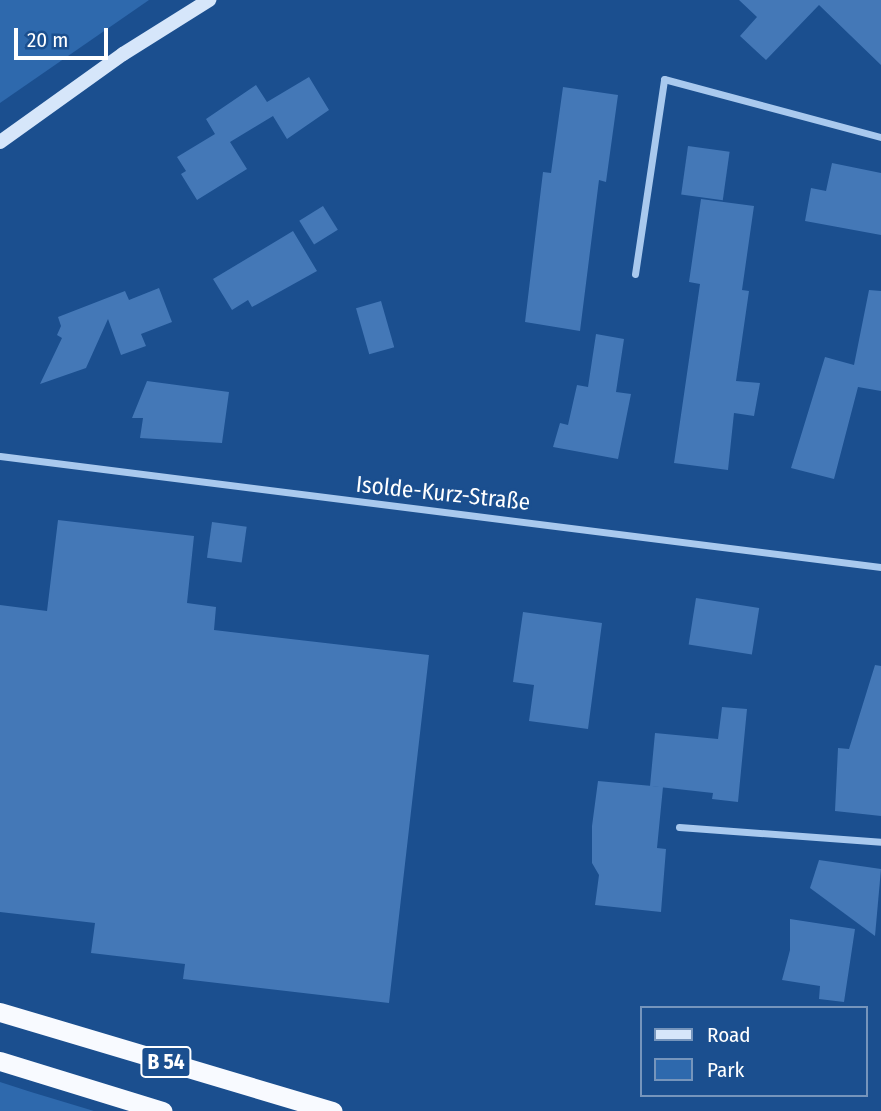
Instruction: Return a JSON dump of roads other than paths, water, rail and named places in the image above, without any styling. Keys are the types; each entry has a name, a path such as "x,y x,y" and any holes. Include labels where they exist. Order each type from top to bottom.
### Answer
{"highway":[{"name":"B 54","path":"0,1012 333,1111"},
{"name":"B 54","path":"0,1061 163,1111"}],"main road":[{"path":"0,142 123,54 209,0"}],"street":[{"path":"635,274 664,79 881,137"},
{"name":"Isolde-Kurz-Straße","path":"0,456 881,567"},
{"path":"679,827 881,842"}]}
